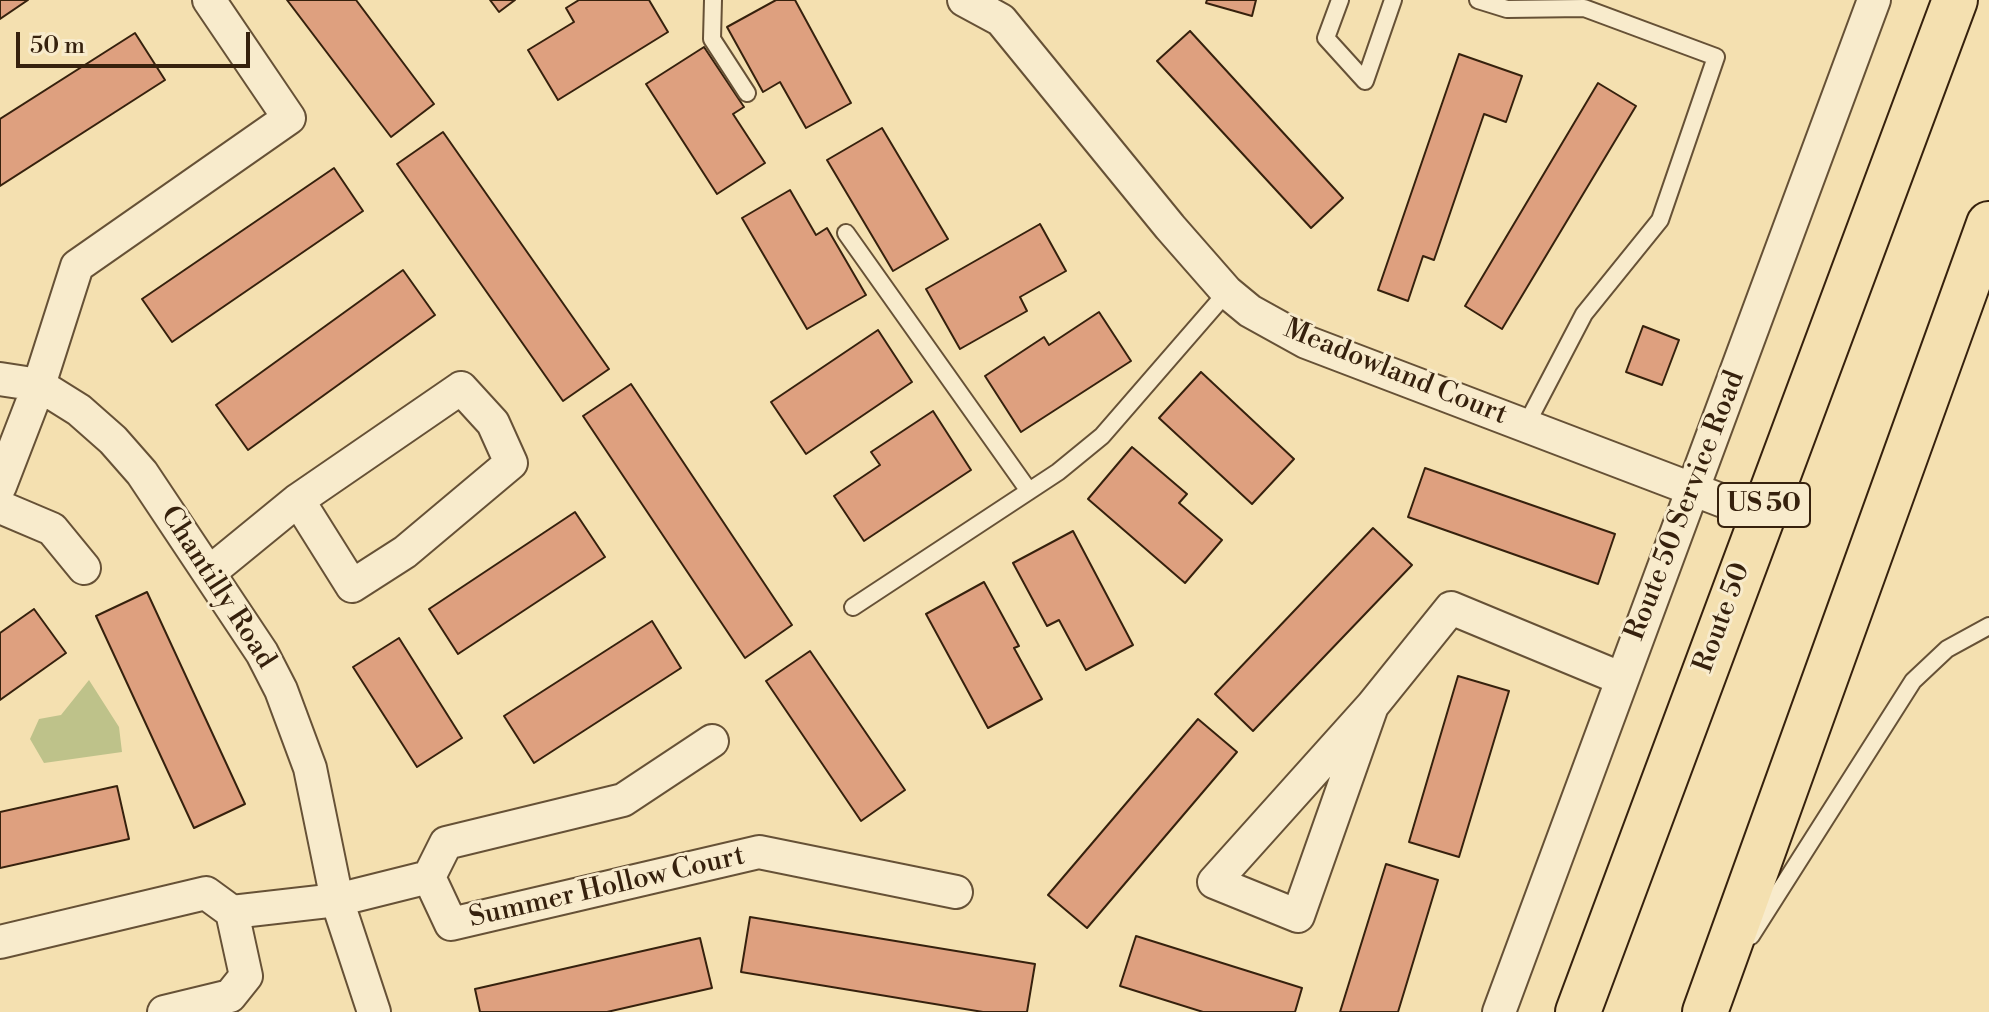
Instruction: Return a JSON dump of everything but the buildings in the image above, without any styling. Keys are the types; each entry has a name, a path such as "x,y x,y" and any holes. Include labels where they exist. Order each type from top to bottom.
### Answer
{"highway":[{"name":"Route 50","path":"1578,1012 1760,515 1955,0"},
{"path":"1707,1007 1989,224"}],"street":[{"path":"0,486 39,385 77,266 289,118 209,0"},
{"name":"Meadowland Court","path":"964,0 1001,20 1170,227 1227,292 1250,311 1306,342 1760,515"},
{"name":"Route 50 Service Road","path":"1499,1012 1620,678 1694,488 1874,0"},
{"name":"Chantilly Road","path":"0,379 39,385 79,410 113,440 142,473 262,653 284,698 310,768 337,900 374,1012"},
{"path":"210,572 298,500 461,388 493,423 511,463 405,552 352,586 298,500"},
{"path":"0,507 52,529 84,568"},
{"path":"1372,706 1298,916 1214,882 1372,706 1451,608 1620,678"},
{"path":"232,912 337,900 429,877 446,843 623,800 712,741"},
{"name":"Summer Hollow Court","path":"429,877 451,924 759,852 956,892"},
{"path":"0,942 206,893 232,912 246,976 230,996 164,1012"}],"lane":[{"path":"713,0 712,39 747,93"},
{"path":"1340,0 1326,38 1365,81 1393,0"},
{"path":"1478,0 1507,9 1584,8 1716,57 1660,220 1584,314 1526,425"},
{"path":"846,233 1029,491"},
{"path":"853,607 1029,491 1102,436 1227,292"},
{"path":"1707,1007 1913,681 1947,649 1989,626"}],"green space":[{"path":"89,680 119,727 122,752 44,763 30,739 39,719 61,715"}]}
